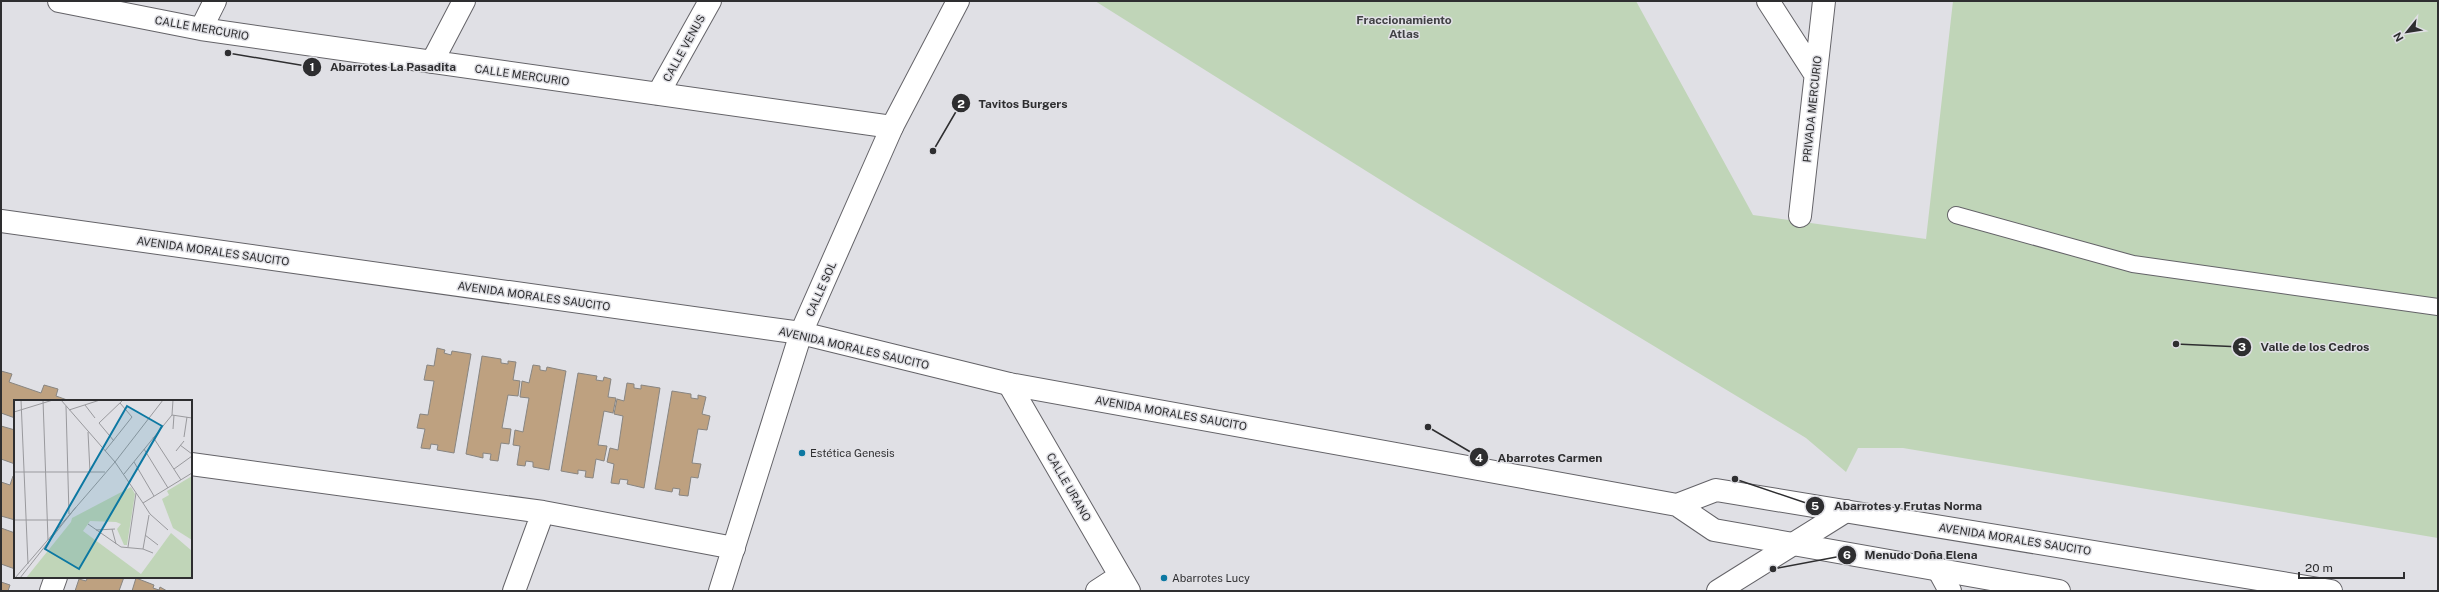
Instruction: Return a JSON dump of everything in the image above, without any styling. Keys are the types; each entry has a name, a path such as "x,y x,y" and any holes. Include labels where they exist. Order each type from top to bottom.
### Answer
{"street":[{"name":"CALLE MERCURIO","path":"59,1 201,29 892,127"},
{"path":"201,29 216,1"},
{"path":"432,62 464,1"},
{"name":"CALLE VENUS","path":"658,94 710,1"},
{"name":"CALLE SOL","path":"720,591 801,333 892,127 958,1"},
{"path":"1768,1 1815,74"},
{"name":"PRIVADA MERCURIO","path":"1800,216 1824,1"},
{"name":"AVENIDA MORALES SAUCITO","path":"1,221 801,333 1009,384 1677,505 1714,530 2060,591"},
{"name":"CALLE URANO","path":"1009,384 1125,583"},
{"path":"192,464 543,512 734,548"},
{"name":"AVENIDA MORALES SAUCITO","path":"1677,505 1716,490 2331,591"},
{"path":"1718,591 1846,511"},
{"path":"514,591 543,512"},
{"path":"1938,569 1950,591"},
{"path":"51,591 56,578"},
{"path":"1097,591 1125,583"}],"lane":[{"path":"1956,215 2133,264 2438,307"}],"green space":[{"path":"1095,1 1636,1 1753,215 1926,239 1953,1 2438,1 2438,538 1903,448 1858,448 1846,472 1806,438 1419,204"}],"building":[{"path":"437,348 445,350 444,353 451,355 452,351 471,354 454,453 437,450 438,445 431,444 430,449 421,448 425,429 417,428 420,414 428,415 434,381 424,380 427,365 434,366"},
{"path":"482,356 501,359 501,363 508,364 508,361 516,362 513,380 520,381 518,396 508,395 502,428 511,429 509,444 501,443 498,461 490,460 491,454 483,453 483,458 466,454"},
{"path":"533,365 540,366 540,370 546,371 547,367 566,371 549,470 533,467 533,462 526,461 525,466 517,465 520,446 513,445 515,430 523,432 529,398 520,397 522,381 529,383"},
{"path":"1,371 12,374 9,382 41,393 44,385 58,389 56,396 67,400 14,400 14,418 1,413"},
{"path":"578,373 597,376 596,380 603,381 604,377 611,379 608,397 616,398 613,413 604,411 598,445 607,446 604,461 596,459 593,478 585,477 586,471 578,470 578,474 561,471"},
{"path":"627,383 634,384 634,388 641,389 641,385 660,388 644,488 627,484 628,480 620,479 619,484 611,483 614,464 607,462 610,448 618,450 623,416 614,414 617,399 624,401"},
{"path":"672,391 691,394 691,398 698,399 698,395 706,397 702,414 710,416 707,430 698,429 692,463 701,464 698,478 691,477 688,496 679,495 680,489 673,488 672,492 655,489"},
{"path":"1,426 14,430 14,464 1,459"},
{"path":"13,476 14,520 1,516 1,482 10,485"},
{"path":"1,528 14,533 14,569 1,564"},
{"path":"88,578 124,578 119,591 75,591 79,579 86,581"},
{"path":"136,578 154,585 153,588 159,590 160,587 167,591 132,591"},
{"path":"1,582 10,585 8,591 1,591"}],"place":[{"name":"Abarrotes La Pasadita","path":"228,53"},
{"name":"Tavitos Burgers","path":"933,151"},
{"name":"Valle de los Cedros","path":"2176,344"},
{"name":"Abarrotes Carmen","path":"1428,427"},
{"name":"Estética Genesis","path":"802,453"},
{"name":"Abarrotes y Frutas Norma","path":"1735,479"},
{"name":"Menudo Doña Elena","path":"1773,569"},
{"name":"Abarrotes Lucy","path":"1164,578"}],"district":[{"name":"Fraccionamiento Atlas","path":"1404,27"}]}
